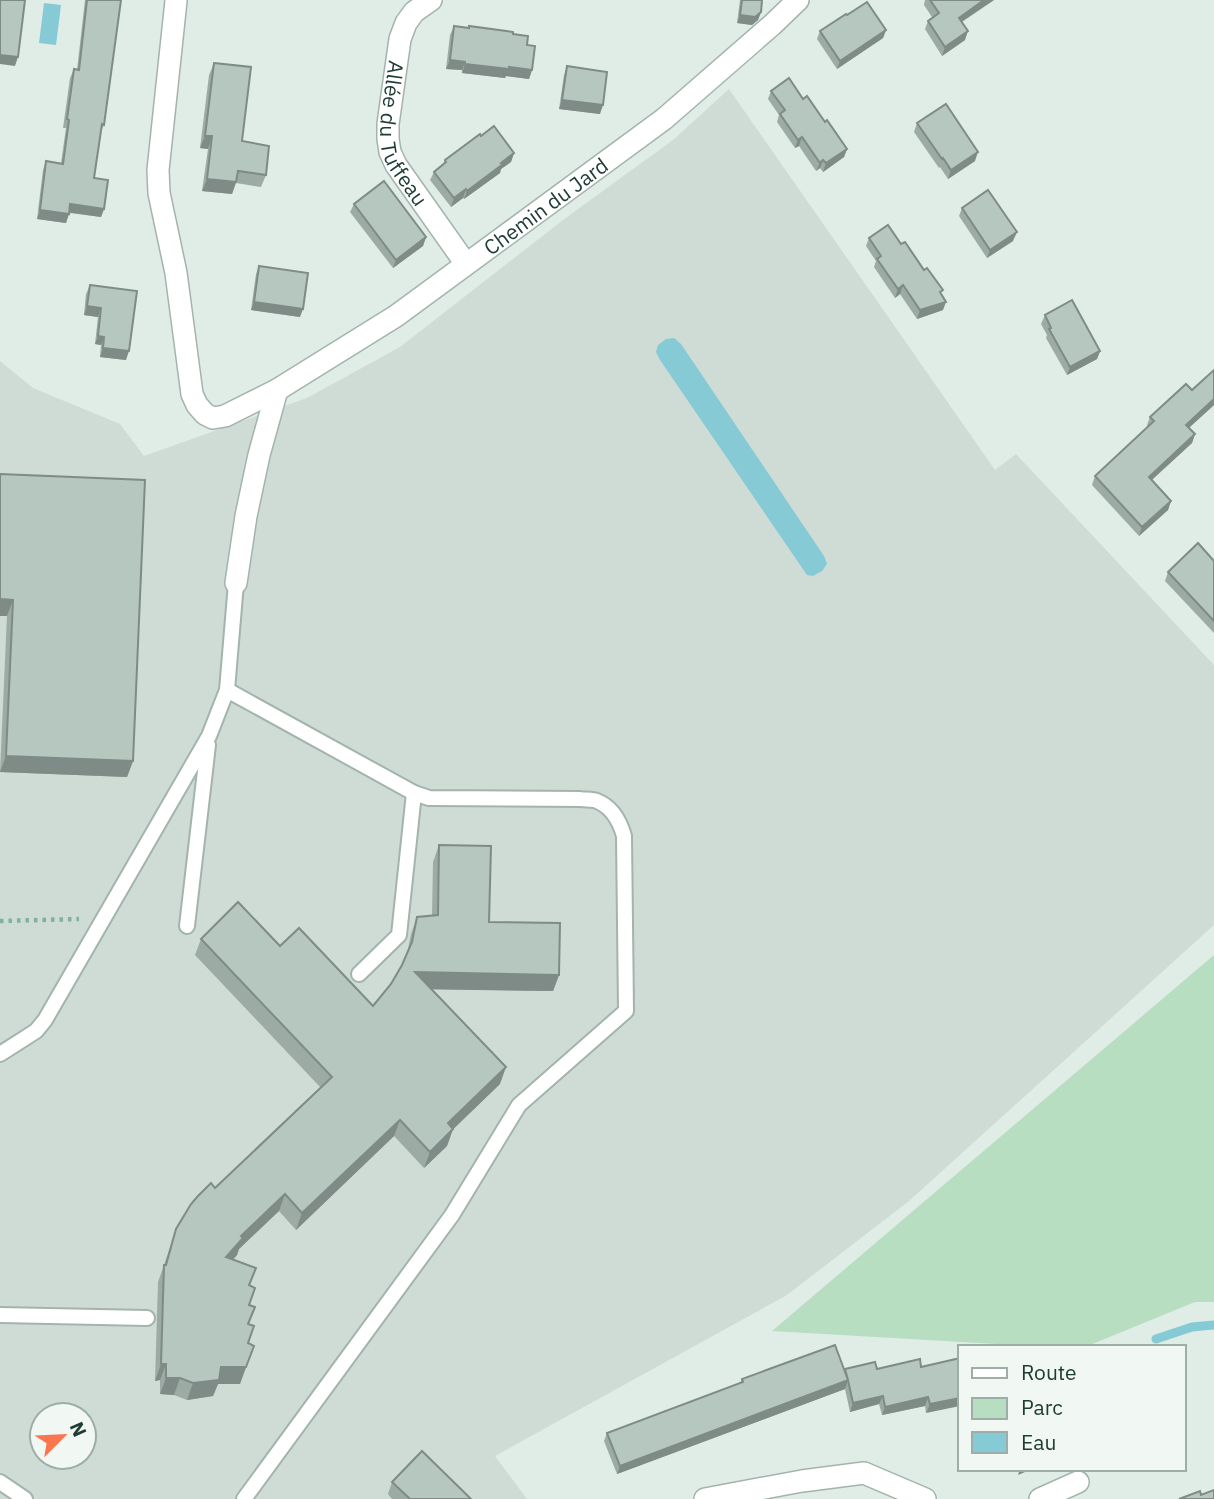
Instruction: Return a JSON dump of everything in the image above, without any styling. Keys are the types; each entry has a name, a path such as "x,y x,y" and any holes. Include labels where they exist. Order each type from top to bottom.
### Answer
{"street":[{"name":"Allée du Tuffeau","path":"431,0 414,12 400,39 393,79 388,139 396,165 466,264"},
{"name":"Chemin du Jard","path":"176,1 158,170 159,193 176,273 192,394 197,405 213,418 225,416 276,390 396,316 664,119 797,0"},
{"path":"236,583 246,516 276,390"},
{"path":"705,1499 804,1490 864,1473 925,1499"},
{"path":"1040,1499 1078,1482"}],"lane":[{"path":"0,1054 36,1031 45,1020 209,736 226,690 236,583"},
{"path":"226,690 414,793 429,798 597,801 610,810 620,823 624,836 626,1011 519,1105 452,1215 244,1499"},
{"path":"187,926 209,736"},
{"path":"359,974 399,935 414,793"},
{"path":"0,1315 148,1318"},
{"path":"2,1489 25,1499"}],"path":[{"path":"0,921 88,919 100,925"}],"shaded area":[{"path":"729,89 995,470 1016,454 1214,665 1214,925 909,1201 787,1295 495,1456 527,1499 0,1499 0,361 33,388 120,424 144,456 307,398 400,347 567,217 673,140"}],"green space":[{"path":"1214,955 1214,1302 1195,1302 1090,1345 1014,1345 772,1331"}],"water":[{"path":"44,3 61,5 56,45 39,43"},
{"path":"674,338 681,344 824,556 827,564 822,571 813,576 807,575 660,360 656,352 658,345 666,339"}],"building":[{"path":"0,0 25,0 18,57 0,55"},
{"path":"87,0 121,0 94,178 108,180 104,209 70,204 69,214 40,210 46,161 63,164 74,69 79,70"},
{"path":"742,0 762,0 761,12 755,17 740,15"},
{"path":"930,0 984,0 959,18 968,31 945,47 928,21 939,13"},
{"path":"867,2 886,30 840,61 820,31"},
{"path":"454,26 528,36 527,45 535,46 532,70 465,64 450,60"},
{"path":"214,63 251,67 242,141 269,146 266,175 238,171 236,182 207,179 212,136 205,136"},
{"path":"567,66 607,72 603,105 562,100"},
{"path":"789,78 803,99 807,96 825,122 827,120 847,149 826,163 823,160 820,163 802,137 798,140 780,114 785,110 771,91"},
{"path":"946,104 978,152 951,170 917,123"},
{"path":"494,126 514,153 467,191 466,189 454,198 434,172 445,160"},
{"path":"384,181 426,237 396,260 354,204"},
{"path":"988,190 1017,232 990,250 962,208"},
{"path":"888,225 901,244 905,242 924,270 927,268 943,290 940,292 946,302 920,310 903,285 898,289 877,259 881,256 869,238"},
{"path":"259,266 308,273 303,309 254,302"},
{"path":"90,285 137,291 129,351 103,348 104,337 98,336 101,308 87,306"},
{"path":"1072,300 1100,351 1070,367 1049,329 1051,328 1045,315"},
{"path":"1214,370 1214,399 1186,425 1195,434 1149,477 1171,501 1142,527 1095,476 1154,421 1150,417 1186,384 1192,390"},
{"path":"0,474 145,480 133,761 6,756 13,600 0,599"},
{"path":"1198,543 1214,561 1214,621 1168,572"},
{"path":"439,845 491,846 489,922 560,923 559,975 415,972 506,1067 448,1123 453,1129 430,1152 400,1120 302,1213 285,1194 241,1236 243,1238 226,1257 256,1268 249,1285 255,1288 249,1305 255,1307 248,1324 254,1326 248,1343 254,1346 246,1367 221,1367 219,1380 193,1383 180,1378 166,1378 166,1364 161,1364 164,1265 176,1229 191,1204 211,1183 215,1188 332,1077 201,939 238,902 280,946 299,928 373,1006 402,965 412,942 417,917 438,915"},
{"path":"835,1345 848,1380 620,1466 607,1433"},
{"path":"958,1358 958,1398 930,1404 928,1397 885,1407 883,1396 853,1403 845,1369 875,1362 877,1369 920,1359 921,1367"},
{"path":"422,1451 471,1499 410,1499 392,1482"},
{"path":"1214,1490 1214,1499 1179,1499 1200,1491 1201,1495"}],"waterway":[{"path":"1156,1339 1192,1327 1214,1325"}]}
